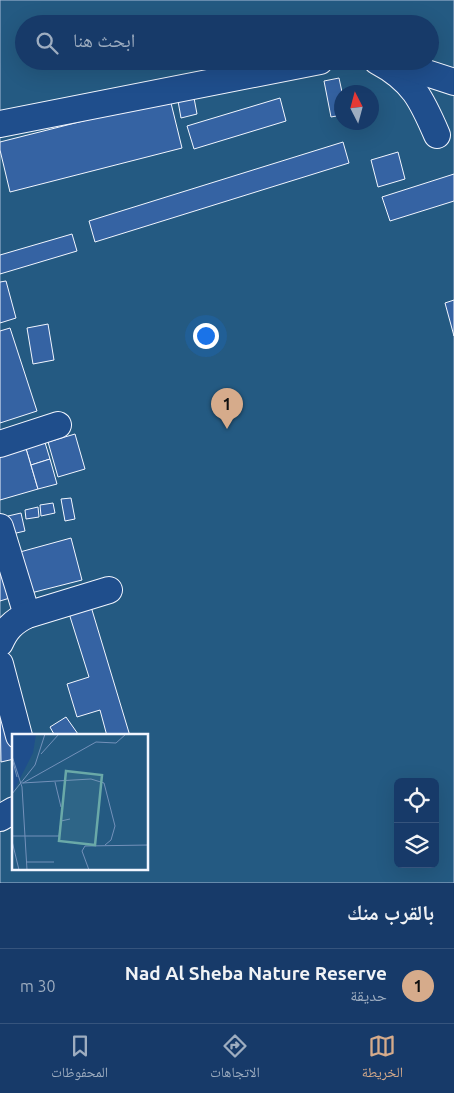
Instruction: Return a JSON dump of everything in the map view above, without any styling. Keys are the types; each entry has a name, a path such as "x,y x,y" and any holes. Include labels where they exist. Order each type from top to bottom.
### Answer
{"lane":[{"path":"0,124 274,70"},
{"path":"392,70 413,89 422,102 437,135"},
{"path":"417,70 454,82"},
{"path":"0,444 58,425"},
{"path":"0,527 27,615"},
{"path":"0,643 5,631 27,615 109,590"},
{"path":"0,664 18,734"},
{"path":"0,818 12,811"}],"shaded area":[{"path":"0,0 454,0 454,883 0,883"}],"building":[{"path":"339,78 340,85 334,85 334,116 331,117 324,81"},
{"path":"194,98 197,114 181,118 178,101"},
{"path":"280,98 286,121 194,149 187,126"},
{"path":"170,99 182,148 10,192 0,150 0,142"},
{"path":"343,142 349,163 95,242 89,221"},
{"path":"398,152 405,179 378,187 371,160"},
{"path":"454,174 454,201 390,221 382,197"},
{"path":"72,234 77,251 0,274 0,255"},
{"path":"6,281 16,318 0,323 0,282"},
{"path":"454,300 454,336 445,303"},
{"path":"48,324 54,360 33,364 27,328"},
{"path":"10,328 37,411 0,423 0,331"},
{"path":"75,434 85,469 58,477 48,442"},
{"path":"43,436 50,459 31,465 24,442"},
{"path":"24,442 38,489 0,500 0,449"},
{"path":"50,459 57,484 38,489 31,465"},
{"path":"71,498 75,519 65,521 61,499"},
{"path":"53,503 55,513 41,516 40,505"},
{"path":"38,507 39,517 26,519 25,510"},
{"path":"21,513 25,531 12,534 8,516"},
{"path":"71,538 82,580 31,593 20,552"},
{"path":"0,560 13,597 0,601"},
{"path":"89,600 129,734 106,734 100,710 77,717 67,684 89,677 67,607"},
{"path":"0,706 12,745 12,759 1,762"},
{"path":"66,717 78,734 54,734 50,727"}],"place":[{"name":"Nad Al Sheba Nature Reserve","path":"227,429"}]}
